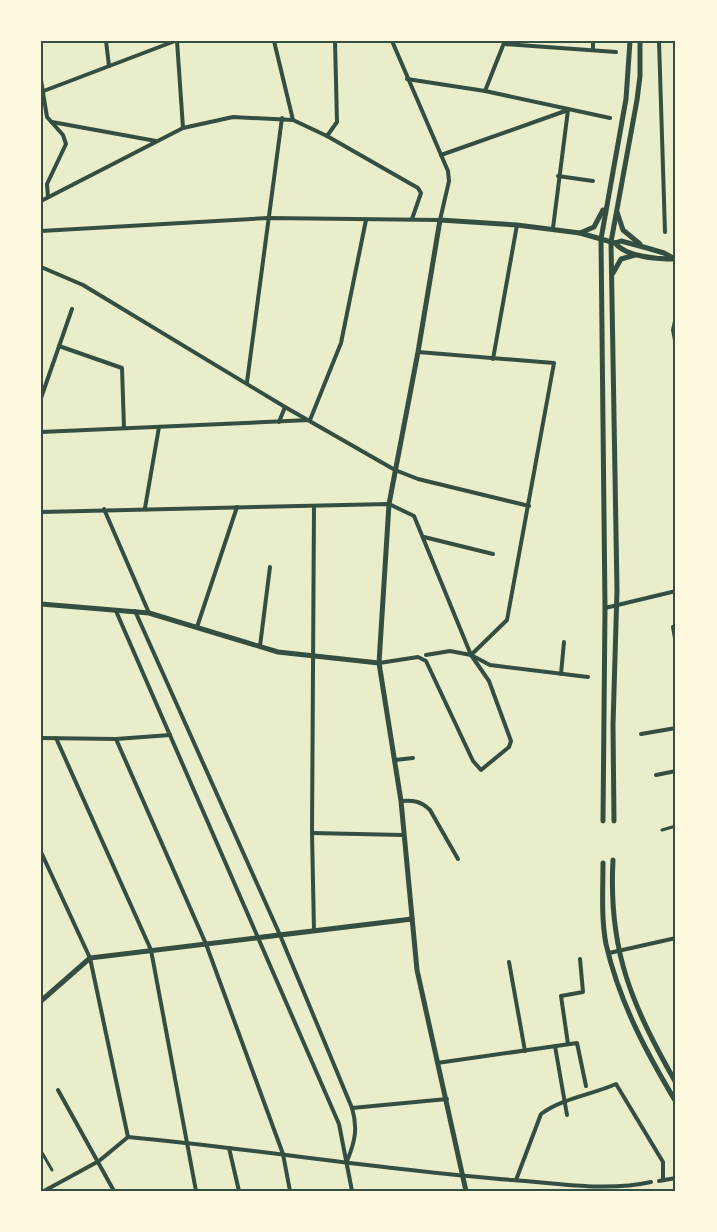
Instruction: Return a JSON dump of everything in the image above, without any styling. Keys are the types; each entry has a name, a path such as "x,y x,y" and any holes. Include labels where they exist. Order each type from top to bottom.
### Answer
{"street":[{"path":"106,41 109,66"},
{"path":"42,91 176,41 183,128"},
{"path":"274,41 293,120"},
{"path":"328,136 337,122 335,41"},
{"path":"392,41 441,155 449,181 440,220 418,352 389,504 378,662 401,800 417,970 466,1191"},
{"path":"593,41 593,49"},
{"path":"603,821 605,608 601,239 605,207 626,99 630,41"},
{"path":"614,821 613,725 617,605 613,243 616,206 637,100 640,76 640,41"},
{"path":"659,41 666,232"},
{"path":"485,91 504,42 616,52"},
{"path":"407,79 485,91 610,118"},
{"path":"41,80 47,117 63,135 66,144 47,184 48,197"},
{"path":"441,155 568,110"},
{"path":"553,228 558,176 568,110"},
{"path":"41,201 183,128 233,117 282,118 293,120 328,136 418,188 421,193 412,219"},
{"path":"247,382 282,118"},
{"path":"50,122 156,141"},
{"path":"558,176 593,181"},
{"path":"616,206 623,230 635,241 647,248"},
{"path":"580,233 594,227 605,207"},
{"path":"41,231 268,218 440,220 553,228 601,239 613,243 620,249 663,259 675,259"},
{"path":"310,420 342,343 366,220"},
{"path":"493,359 518,225"},
{"path":"613,243 621,241 647,248 675,259"},
{"path":"612,276 621,259 630,255 640,254"},
{"path":"41,267 83,285 395,470 418,480 529,506"},
{"path":"41,398 72,310"},
{"path":"676,317 673,330 676,345"},
{"path":"59,346 122,368 124,428"},
{"path":"418,352 554,363 507,620 472,654"},
{"path":"278,422 285,406"},
{"path":"41,432 310,420"},
{"path":"145,508 159,427"},
{"path":"41,512 145,508 389,504 414,516 472,654 489,680 511,741 509,747 481,770 473,761 432,671 426,661 418,657 378,662 278,652 149,613 41,604"},
{"path":"314,506 312,655 314,931"},
{"path":"197,627 237,507"},
{"path":"104,509 149,613"},
{"path":"424,537 493,554"},
{"path":"260,646 270,567"},
{"path":"605,608 676,591"},
{"path":"116,611 339,1124 352,1191"},
{"path":"135,611 352,1108 356,1130 355,1142 347,1161"},
{"path":"674,626 676,644"},
{"path":"561,674 564,642"},
{"path":"426,655 450,651 472,654 490,664 588,678"},
{"path":"641,734 676,728"},
{"path":"41,738 116,739 170,735"},
{"path":"56,738 151,950 196,1191"},
{"path":"116,739 206,944 283,1154 290,1191"},
{"path":"395,760 413,758"},
{"path":"656,775 676,771"},
{"path":"401,800 414,800 430,810 458,860"},
{"path":"662,830 676,826"},
{"path":"312,833 404,835"},
{"path":"41,852 90,958 128,1137"},
{"path":"613,860 613,919 618,952 638,1011 676,1083"},
{"path":"603,863 604,927 609,954 633,1022 676,1102"},
{"path":"41,1000 90,958 412,919"},
{"path":"609,954 676,938"},
{"path":"568,1044 561,996 583,992 580,959"},
{"path":"509,962 525,1050"},
{"path":"437,1063 577,1043 586,1086"},
{"path":"555,1046 567,1115"},
{"path":"516,1180 541,1114 565,1101 598,1092 616,1084 662,1162 661,1181"},
{"path":"58,1090 114,1191"},
{"path":"352,1108 447,1099"},
{"path":"44,1191 99,1161 128,1137 186,1142 462,1176 560,1185 633,1189 651,1182 676,1178"},
{"path":"229,1148 239,1191"},
{"path":"41,1151 52,1170"},
{"path":"560,1185 560,1191"}]}
